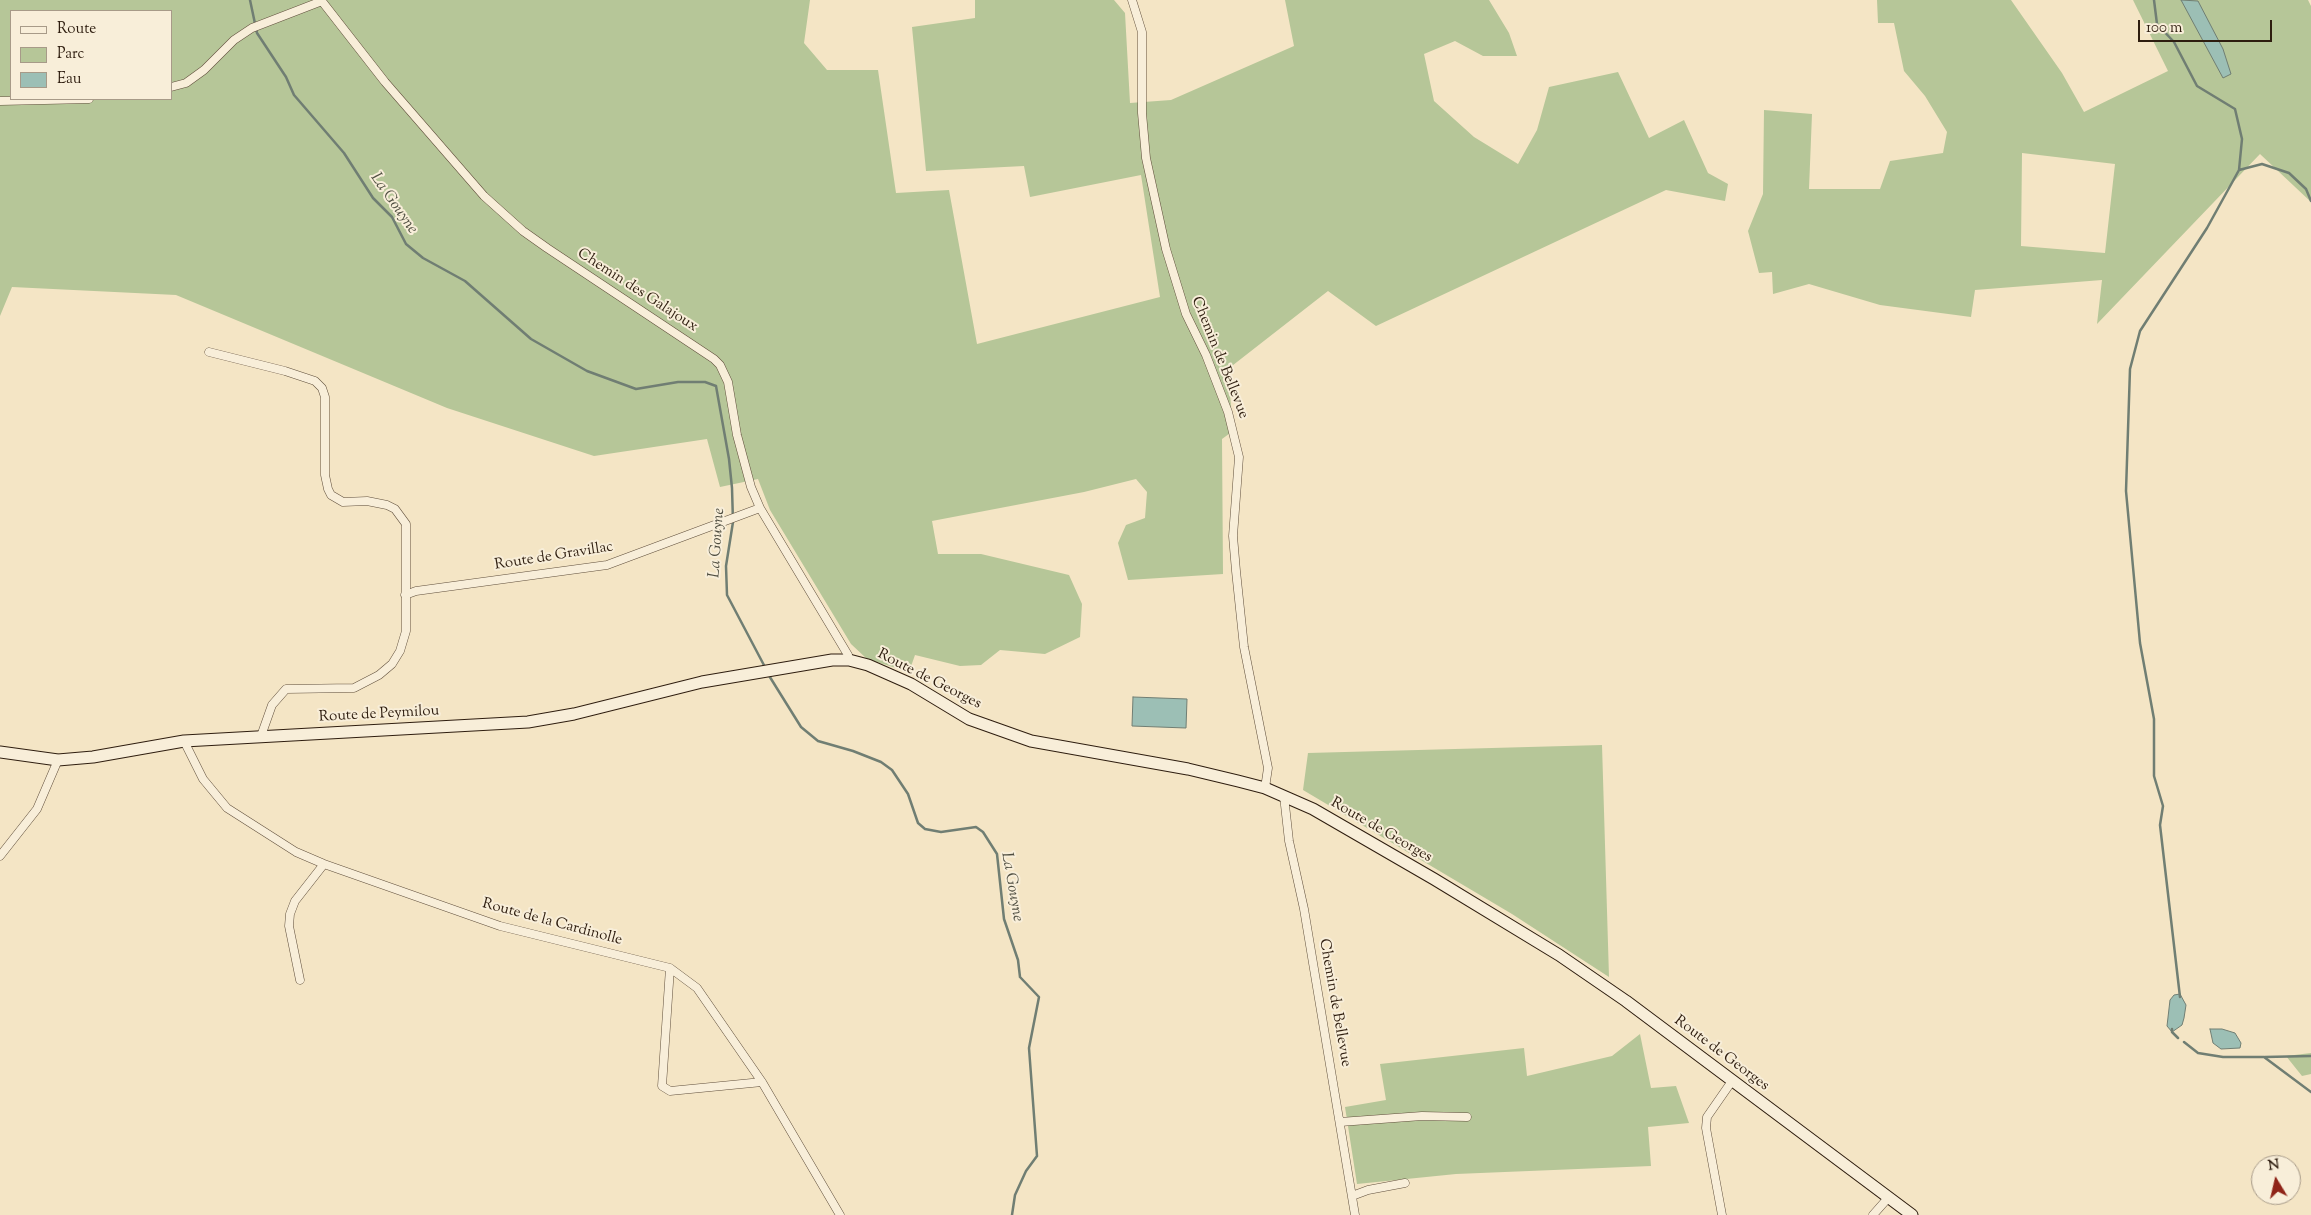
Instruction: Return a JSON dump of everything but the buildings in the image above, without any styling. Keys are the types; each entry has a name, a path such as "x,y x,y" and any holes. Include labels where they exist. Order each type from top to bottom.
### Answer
{"street":[{"name":"Chemin de Bellevue","path":"1132,0 1142,32 1142,113 1146,158 1166,249 1186,314 1228,412 1239,457 1233,536 1244,647 1268,768 1265,788"},
{"path":"172,86 186,83 204,70 234,40 256,26 321,1"},
{"name":"Chemin des Galajoux","path":"321,1 385,82 490,202 546,248 714,358 728,382 737,435 751,487 760,508 848,655 849,660"},
{"path":"0,101 44,100"},
{"path":"209,352 286,371 315,381 322,388 325,397 325,475 328,489 337,500 343,502 378,502 395,509 401,516 406,528 406,631 400,651 392,664 379,675 354,688 286,689 272,704 260,736"},
{"name":"Route de Gravillac","path":"405,595 416,591 607,565 760,508"},
{"name":"Route de Georges","path":"757,672 832,660 849,660 868,665 911,684 969,719 1030,741 1188,769 1265,788 1313,809 1434,879 1559,956 1626,1001 1912,1215"},
{"name":"Route de Peymilou","path":"0,752 58,760 93,757 184,741 528,722 574,714 702,682 757,672"},
{"name":"Route de la Cardinolle","path":"184,741 204,780 227,808 296,852 324,864 500,926 670,968 697,988 762,1082 840,1215"},
{"path":"0,856 38,810 58,760"},
{"name":"Chemin de Bellevue","path":"1284,796 1289,841 1304,909 1355,1215"},
{"path":"300,980 289,920 295,902 324,864"},
{"path":"670,968 662,1086 670,1091 762,1082"},
{"path":"1722,1215 1706,1128 1707,1117 1732,1081"},
{"path":"1340,1122 1422,1116 1467,1117"},
{"path":"1352,1196 1368,1190 1405,1183"},
{"path":"1873,1215 1888,1198"}],"green space":[{"path":"0,0 810,0 804,43 827,70 878,70 896,193 949,190 977,344 1160,297 1141,175 1030,197 1024,166 926,171 912,27 975,18 975,0 1114,0 1125,13 1130,103 1171,100 1294,46 1285,0 1489,0 1509,33 1517,56 1483,56 1455,41 1424,54 1434,101 1474,137 1518,164 1537,130 1549,87 1618,72 1649,138 1684,120 1708,173 1728,184 1725,201 1666,190 1376,326 1328,291 1228,369 1233,431 1222,439 1223,574 1128,580 1118,543 1126,525 1145,518 1147,492 1136,479 1084,492 932,521 938,554 981,554 1069,575 1082,604 1080,637 1045,654 1000,650 981,665 960,666 915,655 909,672 867,659 851,644 770,510 758,479 720,487 707,439 594,456 447,408 176,295 12,287 0,316"},
{"path":"1877,0 2011,0 2062,73 2084,112 2168,71 2133,0 2308,0 2311,6 2311,202 2260,154 2097,324 2102,280 1975,290 1971,317 1880,305 1809,284 1773,294 1772,272 1759,273 1748,231 1763,194 1764,110 1812,114 1809,189 1880,189 1890,161 1943,153 1947,132 1925,96 1904,71 1894,23 1878,23","holes":["2022,153 2115,164 2105,253 2021,246"]},
{"path":"1602,745 1609,977 1512,914 1303,790 1308,753"},
{"path":"1640,1034 1651,1088 1676,1086 1689,1123 1648,1127 1651,1166 1456,1174 1357,1184 1345,1107 1386,1100 1380,1064 1524,1048 1527,1076 1612,1056"},
{"path":"2311,1053 2311,1074 2302,1076 2286,1056"}],"water":[{"path":"2181,0 2198,1 2223,49 2231,74 2223,78"},
{"path":"1133,697 1187,699 1186,728 1132,726"},
{"path":"2180,994 2186,1005 2184,1018 2182,1025 2172,1032 2167,1026 2170,1000 2174,995"},
{"path":"2210,1029 2222,1029 2235,1033 2241,1043 2240,1048 2221,1049 2213,1043"}],"waterway":[{"name":"La Gouyne","path":"250,0 257,33 286,77 294,95 344,153 373,198 392,217 406,244 423,258 465,281 531,339 587,371 636,389 678,382 705,382 716,386 729,459 732,488 733,522 726,566 727,595 766,669"},
{"path":"2154,0 2157,24 2174,42 2197,86 2235,109 2242,139 2239,170 2207,228 2140,331 2130,369 2126,491 2140,643 2154,719 2154,776 2163,806 2160,825 2180,997"},
{"path":"2239,170 2262,164 2289,173 2306,189 2311,201"},
{"name":"La Gouyne","path":"768,674 801,727 818,741 853,751 881,762 892,770 908,794 918,823 925,829 941,832 976,827 983,832 997,854 1004,919 1018,960 1020,977 1039,997 1029,1048 1037,1156 1026,1171 1015,1195 1012,1215"},
{"path":"2172,1029 2172,1032 2178,1038"},
{"path":"2184,1042 2198,1053 2223,1057 2264,1057 2311,1092"},
{"path":"2265,1057 2311,1056"}]}
